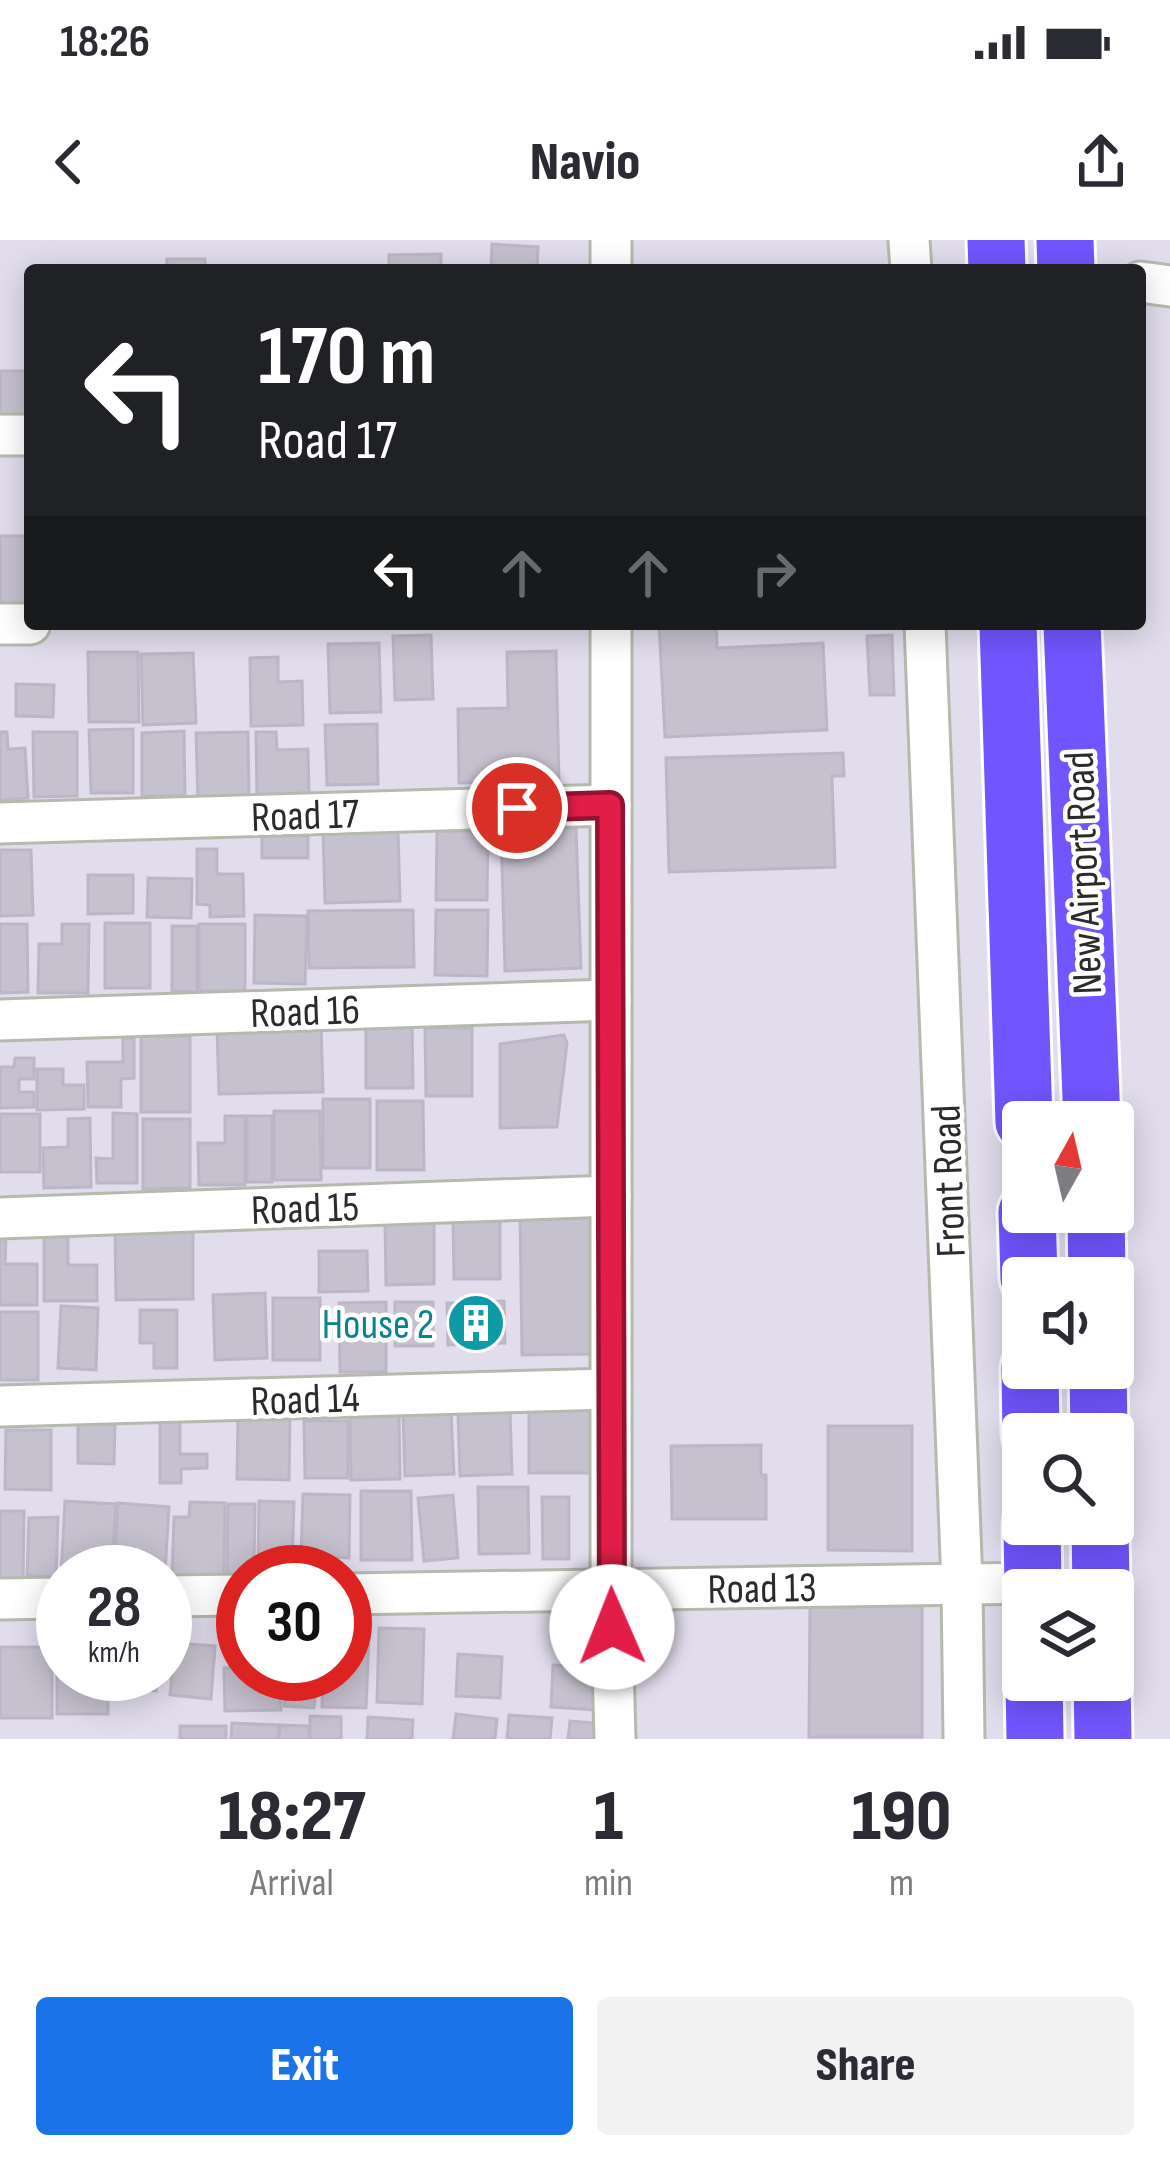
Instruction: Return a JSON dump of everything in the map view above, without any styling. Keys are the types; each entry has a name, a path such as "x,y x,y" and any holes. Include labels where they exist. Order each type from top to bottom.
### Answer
{"highway":[{"name":"New Airport Road","path":"1008,630 1023,1101"},
{"name":"New Airport Road","path":"1072,630 1091,1101"},
{"path":"1034,1701 1035,1739"},
{"path":"1102,1701 1102,1739"}],"street":[{"path":"611,630 610,1590 615,1739"},
{"name":"Front Road","path":"925,630 964,1739"},
{"name":"Road 17","path":"0,824 610,805"},
{"name":"Road 16","path":"0,1020 611,1000"},
{"name":"Road 15","path":"0,1218 611,1196"},
{"name":"Road 14","path":"0,1406 610,1390"},
{"name":"Road 13","path":"372,1594 1002,1586"},
{"path":"0,1599 36,1598"}],"building":[{"path":"492,244 538,247 537,264 491,264"},
{"path":"441,254 441,264 389,264 389,255"},
{"path":"167,259 205,259 205,264 167,264"},
{"path":"0,371 24,371 24,414 0,414"},
{"path":"0,536 24,536 24,609 0,609"},
{"path":"659,630 716,630 717,648 823,643 827,730 665,737"},
{"path":"431,635 433,699 395,700 393,636"},
{"path":"892,635 894,695 870,695 867,636"},
{"path":"379,643 381,712 330,713 328,644"},
{"path":"556,651 559,781 459,783 458,709 508,708 507,652"},
{"path":"88,652 138,652 139,722 89,722"},
{"path":"193,653 196,723 143,725 141,654"},
{"path":"278,657 278,682 302,681 303,725 251,726 250,658"},
{"path":"16,684 54,685 53,717 16,716"},
{"path":"377,724 378,784 327,785 325,725"},
{"path":"133,729 133,793 91,793 89,730"},
{"path":"184,731 185,796 142,796 142,733"},
{"path":"0,732 7,732 8,749 25,748 28,798 0,800"},
{"path":"33,732 77,732 77,796 34,797"},
{"path":"248,732 249,801 198,802 196,733"},
{"path":"256,732 276,732 277,750 308,749 309,796 257,797"},
{"path":"843,753 844,776 832,776 835,867 669,872 666,758"},
{"path":"576,828 581,968 505,971 501,830"},
{"path":"398,830 400,901 325,903 323,831"},
{"path":"437,831 488,831 487,900 436,900"},
{"path":"262,836 308,836 308,858 262,858"},
{"path":"197,849 217,849 217,874 243,874 244,916 210,917 210,905 197,904"},
{"path":"0,850 31,850 33,915 0,916"},
{"path":"88,875 133,875 133,913 88,914"},
{"path":"148,878 192,879 191,918 147,917"},
{"path":"413,910 414,967 309,968 308,911"},
{"path":"436,910 488,910 487,976 435,975"},
{"path":"255,915 307,916 305,984 254,983"},
{"path":"105,923 150,923 150,988 105,988"},
{"path":"0,924 27,924 28,992 0,993"},
{"path":"62,924 89,924 88,993 38,993 39,944 62,944"},
{"path":"199,924 245,924 245,991 199,991"},
{"path":"172,926 197,926 197,992 172,991"},
{"path":"366,1019 412,1019 413,1088 366,1088"},
{"path":"321,1025 323,1092 219,1094 217,1028"},
{"path":"425,1028 472,1028 472,1096 426,1096"},
{"path":"564,1035 557,1127 500,1128 500,1044"},
{"path":"141,1036 190,1036 190,1112 141,1112"},
{"path":"123,1038 134,1038 134,1078 121,1079 121,1107 88,1107 87,1062 123,1062"},
{"path":"15,1058 34,1058 34,1079 19,1079 19,1092 34,1092 34,1107 0,1108 0,1067 14,1067"},
{"path":"37,1069 63,1069 63,1085 84,1085 84,1109 37,1110"},
{"path":"323,1099 370,1099 370,1168 323,1168"},
{"path":"377,1101 423,1101 424,1170 377,1170"},
{"path":"274,1111 320,1111 321,1180 274,1180"},
{"path":"113,1113 137,1114 137,1183 97,1183 96,1158 113,1159"},
{"path":"0,1114 40,1114 40,1172 0,1172"},
{"path":"225,1116 245,1116 245,1185 199,1185 198,1143 225,1143"},
{"path":"247,1116 272,1116 272,1182 247,1182"},
{"path":"90,1118 91,1187 44,1188 43,1148 68,1147 68,1119"},
{"path":"143,1119 190,1119 190,1188 143,1189"},
{"path":"593,1211 594,1354 522,1355 520,1212"},
{"path":"453,1216 500,1216 500,1279 454,1279"},
{"path":"385,1220 434,1220 434,1284 386,1285"},
{"path":"115,1229 193,1229 193,1299 116,1300"},
{"path":"44,1234 68,1234 68,1265 97,1265 97,1301 44,1301"},
{"path":"0,1236 6,1236 5,1264 37,1264 37,1305 0,1305"},
{"path":"319,1251 367,1251 368,1291 319,1292"},
{"path":"265,1293 267,1358 215,1360 213,1295"},
{"path":"273,1298 320,1298 320,1360 273,1360"},
{"name":"House 2","path":"504,1301 505,1343 448,1345 447,1303"},
{"path":"386,1302 386,1372 340,1372 339,1303"},
{"path":"395,1302 433,1302 433,1346 395,1346"},
{"path":"61,1306 98,1308 96,1370 58,1368"},
{"path":"140,1310 177,1310 177,1368 154,1368 154,1343 140,1343"},
{"path":"0,1312 38,1312 38,1380 0,1380"},
{"path":"529,1407 592,1407 592,1473 529,1473"},
{"path":"451,1412 454,1474 405,1476 403,1413"},
{"path":"510,1412 512,1474 460,1476 458,1413"},
{"path":"350,1414 399,1414 400,1479 351,1480"},
{"path":"238,1415 290,1415 289,1480 237,1479"},
{"path":"160,1420 180,1421 180,1454 207,1454 207,1468 181,1469 181,1483 160,1483"},
{"path":"304,1421 348,1421 348,1478 305,1478"},
{"path":"78,1422 115,1422 114,1464 78,1463"},
{"path":"828,1426 912,1426 912,1551 828,1550"},
{"path":"6,1430 51,1430 51,1490 5,1489"},
{"path":"761,1445 766,1519 672,1519 671,1446"},
{"path":"478,1487 528,1487 529,1553 479,1554"},
{"path":"361,1491 411,1491 412,1560 372,1560 372,1545 361,1545"},
{"path":"303,1494 350,1495 349,1545 301,1545"},
{"path":"453,1495 458,1558 424,1561 418,1498"},
{"path":"542,1497 569,1497 569,1559 543,1559"},
{"path":"65,1501 116,1504 113,1545 63,1545"},
{"path":"259,1501 294,1502 293,1545 258,1545"},
{"path":"190,1502 225,1503 224,1545 216,1545 216,1578 192,1577 192,1545 173,1545 174,1517 189,1517"},
{"path":"118,1503 169,1507 167,1545 116,1545"},
{"path":"228,1504 255,1504 254,1545 227,1545"},
{"path":"0,1511 24,1511 23,1586 0,1585"},
{"path":"58,1517 57,1545 36,1545 36,1576 27,1575 29,1518"},
{"path":"810,1604 922,1604 922,1737 809,1737"},
{"path":"379,1628 424,1629 422,1704 377,1702"},
{"path":"192,1644 215,1646 211,1699 192,1697"},
{"path":"0,1647 36,1647 36,1701 52,1701 52,1718 0,1718"},
{"path":"458,1654 502,1657 500,1698 456,1696"},
{"path":"553,1665 597,1668 595,1710 551,1707"},
{"path":"57,1701 108,1701 108,1714 57,1714"},
{"path":"225,1701 281,1701 281,1710 225,1711"},
{"path":"284,1701 315,1701 314,1708 284,1706"},
{"path":"322,1701 366,1701 366,1708 322,1707"},
{"path":"456,1714 497,1719 495,1739 453,1739"},
{"path":"509,1715 552,1718 550,1739 507,1739"},
{"path":"310,1716 341,1717 341,1739 310,1739"},
{"path":"368,1717 413,1720 412,1739 367,1739"},
{"path":"570,1721 614,1725 612,1739 568,1739"},
{"path":"232,1723 279,1725 278,1739 231,1739"},
{"path":"280,1725 309,1726 309,1739 279,1739"},
{"path":"180,1726 226,1726 226,1739 180,1739"}],"place":[{"name":"House 2","path":"476,1323"}],"route":[{"path":"517,808 610,805 612,1627"}]}
